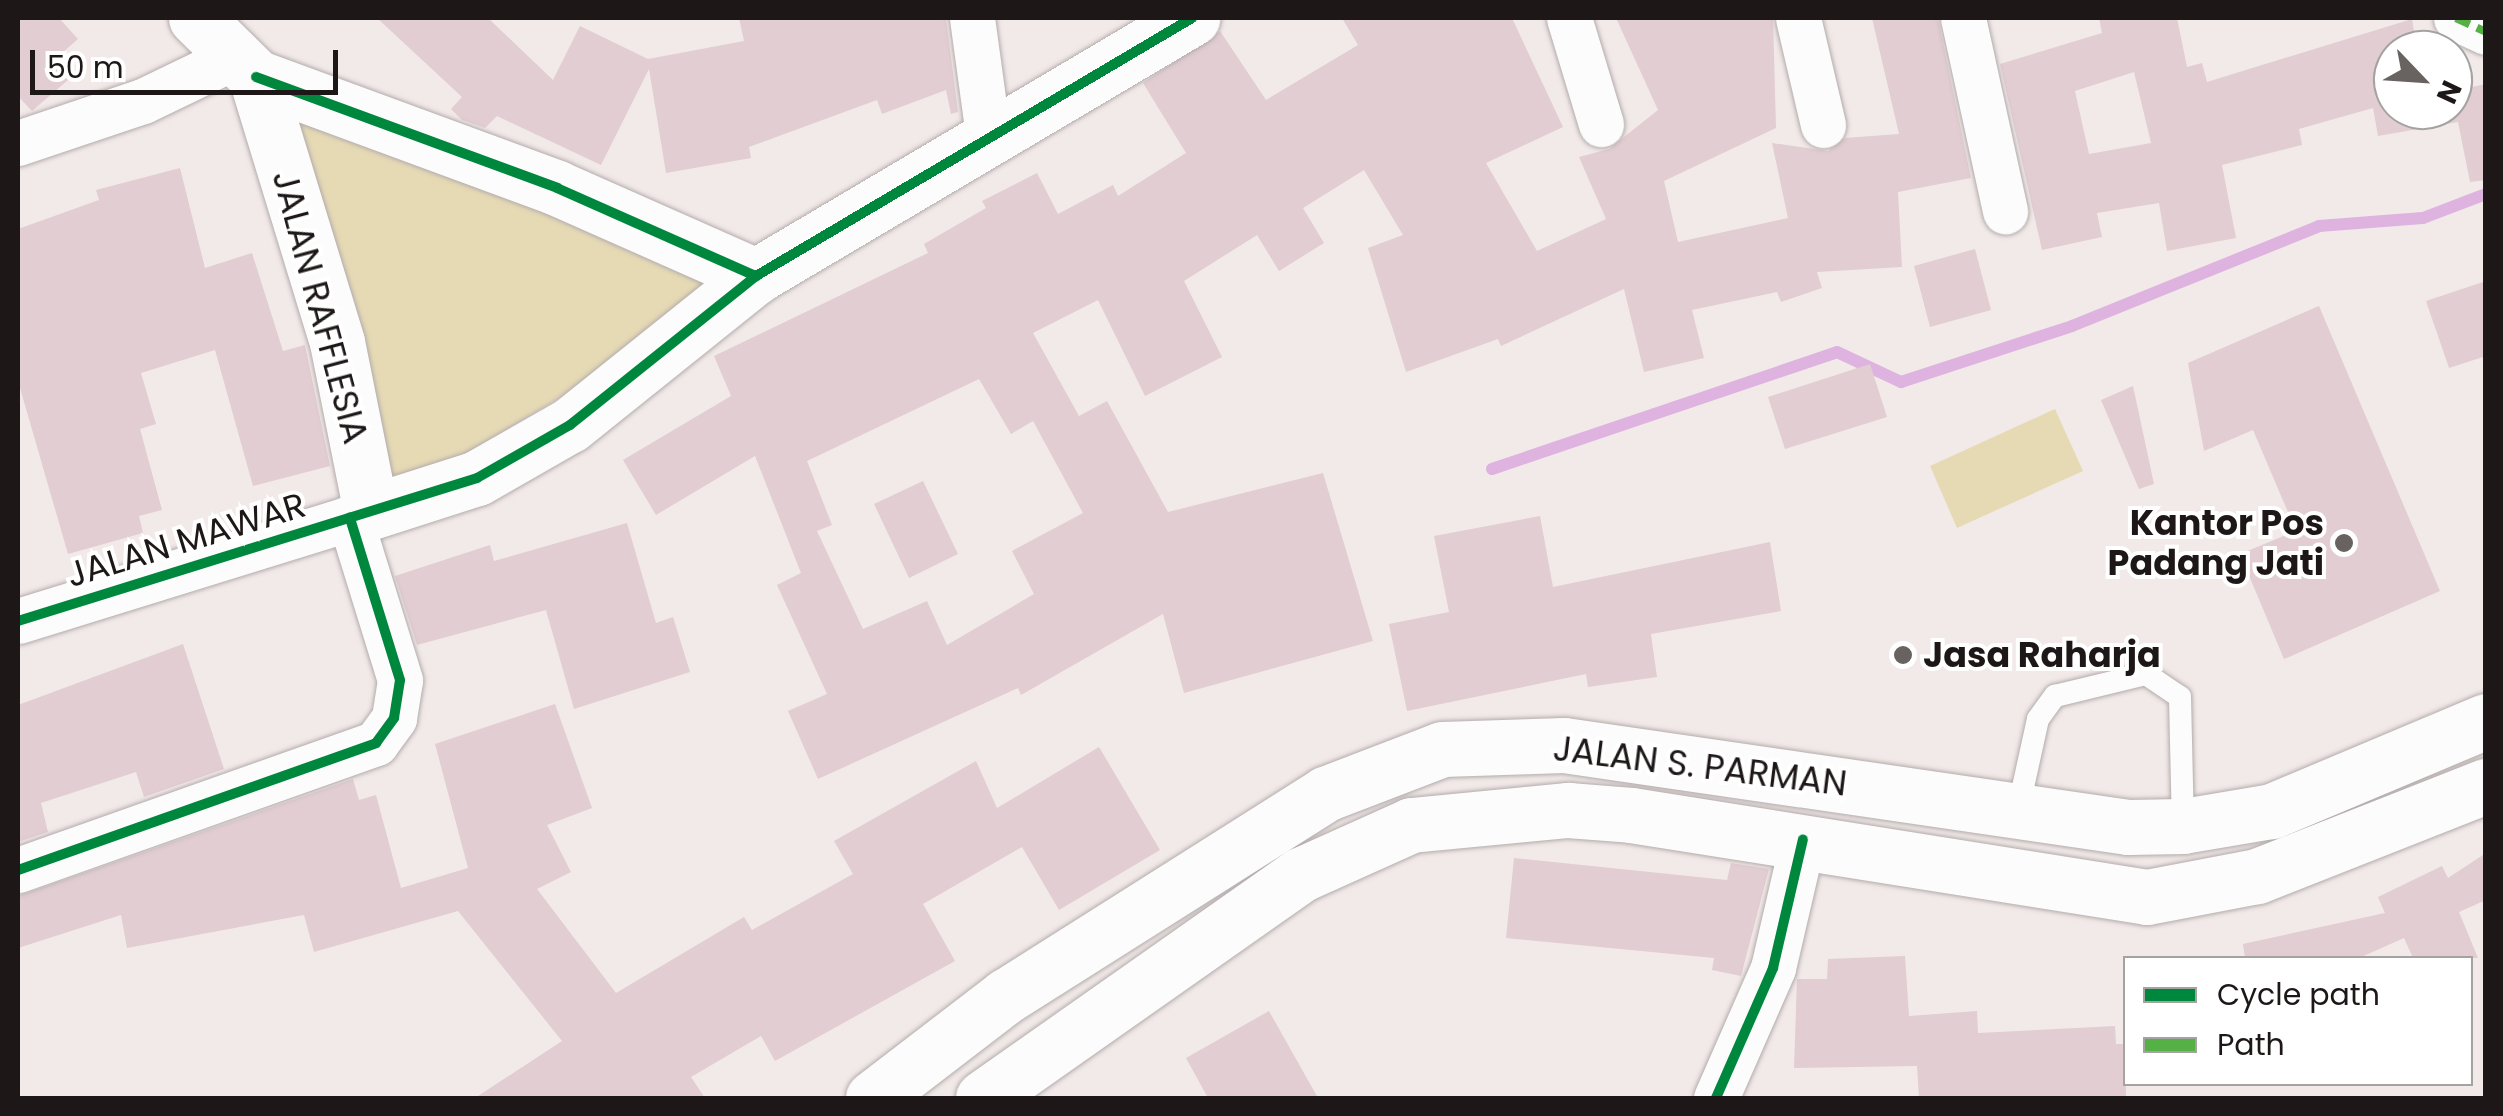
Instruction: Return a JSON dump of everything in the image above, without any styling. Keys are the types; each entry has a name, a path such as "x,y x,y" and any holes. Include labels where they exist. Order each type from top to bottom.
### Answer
{"main road":[{"name":"JALAN RAFFLESIA","path":"196,18 244,68 337,342 361,515"},
{"path":"361,515 477,478 570,425 756,276 989,142 1192,18"},
{"path":"244,68 488,160 756,276"},
{"name":"JALAN S. PARMAN","path":"873,1098 1006,996 1324,794 1442,749 1564,745 2018,810 2184,826 2272,811 2486,721"},
{"path":"984,1098 1300,875 1411,825 1568,810 1802,839 2146,897 2257,876 2486,786"}],"street":[{"path":"972,18 989,142"},
{"path":"1569,18 1601,124"},
{"path":"1798,18 1823,124"},
{"path":"1964,18 2006,210"},
{"path":"2456,18 2486,32"},
{"path":"18,143 244,68"},
{"path":"18,870 376,744 394,718 400,680 361,515"},
{"name":"JALAN MAWAR","path":"18,621 361,515"},
{"path":"1716,1098 1769,980 1802,839"}],"lane":[{"path":"2018,810 2038,719 2055,696 2146,674 2169,681 2180,697 2184,826"}],"shaded area":[{"path":"242,73 715,280 564,395 371,512"},
{"path":"2055,409 2083,471 1957,528 1930,466"}],"building":[{"path":"18,18 59,18 78,39 52,62 68,80 32,111 18,96"},
{"path":"377,18 488,18 553,80 580,26 648,59 744,41 739,18 946,18 958,112 951,114 946,90 882,114 877,100 749,147 751,158 666,173 649,69 601,165 497,116 485,128 462,120 451,109 462,97"},
{"path":"1342,18 1512,18 1563,127 1486,163 1537,251 1606,219 1579,157 1609,149 1658,110 1616,18 1773,18 1776,128 1664,181 1678,242 1788,218 1772,143 1828,151 1845,138 1899,134 1872,18 1938,18 1971,178 1898,192 1902,267 1817,272 1822,288 1781,302 1777,292 1692,310 1704,358 1644,372 1624,289 1501,346 1498,339 1406,372 1368,248 1403,235 1364,170 1303,208 1324,243 1279,271 1257,235 1184,281 1222,357 1145,396 1098,300 1033,333 1079,416 1107,401 1168,512 1323,473 1373,641 1184,693 1163,614 1021,695 1018,688 818,779 788,711 827,694 777,585 801,573 755,456 656,515 623,460 731,396 714,356 928,253 924,244 986,208 982,201 1037,173 1058,214 1113,185 1118,196 1186,153 1143,83 1220,31 1266,100 1358,45","holes":["979,379 1011,434 1033,421 1083,513 1012,551 1034,594 947,645 927,601 863,629 817,531 832,525 807,461"]},
{"path":"2099,18 2177,18 2187,67 2202,63 2207,82 2373,31 2373,108 2299,129 2302,145 2222,165 2236,238 2167,251 2159,203 2097,213 2102,237 2042,250 2000,64 2102,33","holes":["2134,72 2151,143 2089,154 2075,91"]},
{"path":"2412,19 2414,30 2376,30"},
{"path":"2486,84 2486,180 2470,182 2460,130 2473,130 2473,87"},
{"path":"2377,130 2412,130 2378,136"},
{"path":"180,168 205,268 252,253 283,351 305,345 330,466 253,486 215,350 141,373 156,424 140,429 162,510 139,516 143,533 68,554 18,381 18,229 99,200 96,190"},
{"path":"1975,249 1991,310 1930,327 1914,266"},
{"path":"2486,281 2486,356 2449,368 2426,301"},
{"name":"Kantor Pos Padang Jati","path":"2319,306 2440,591 2284,659 2240,554 2296,531 2253,430 2204,451 2188,363"},
{"path":"1870,364 1887,417 1785,449 1768,397"},
{"path":"2133,386 2154,484 2139,489 2101,400"},
{"path":"923,481 958,554 909,578 874,504"},
{"path":"1540,516 1553,587 1770,542 1781,611 1651,634 1657,677 1588,687 1586,674 1407,711 1389,624 1449,612 1434,536"},
{"path":"627,523 656,623 673,617 690,672 574,709 546,610 417,645 395,576 490,545 494,561"},
{"path":"183,644 224,769 144,797 136,772 41,803 48,832 18,842 18,705"},
{"path":"555,704 592,808 547,825 571,872 537,889 616,993 744,917 752,930 853,874 834,841 976,761 997,808 1099,747 1160,850 1059,910 1022,847 923,904 955,961 775,1061 761,1036 691,1077 705,1098 475,1098 562,1041 458,911 314,952 304,915 127,948 121,915 18,948 18,896 353,779 359,800 376,795 401,888 468,868 435,744"},
{"path":"2486,853 2486,900 2459,912 2478,958 2412,956 2404,938 2364,956 2245,956 2243,944 2385,913 2378,897 2442,866 2448,878"},
{"path":"1514,858 1727,880 1731,863 1769,869 1741,976 1712,970 1714,958 1506,938"},
{"path":"1905,956 1909,1016 1977,1011 1978,1033 2115,1026 2116,1044 2123,1044 2126,1098 1919,1098 1917,1066 1794,1068 1797,979 1827,979 1828,959"},
{"path":"1269,1011 1318,1098 1208,1098 1186,1058"}],"waterway":[{"path":"1492,469 1837,352 1901,382 2072,326 2319,226 2423,218 2486,194"}],"marked path":[{"path":"2456,18 2486,32"}],"cycle path":[{"path":"18,621 477,478 570,425 756,276 1192,18"},
{"path":"256,77 557,188 756,276"},
{"path":"18,870 376,743 394,718 400,680 350,518"},
{"path":"1716,1098 1773,968 1803,839"}],"place":[{"name":"Kantor Pos Padang Jati","path":"2344,543"},
{"name":"Jasa Raharja","path":"1903,655"}]}
